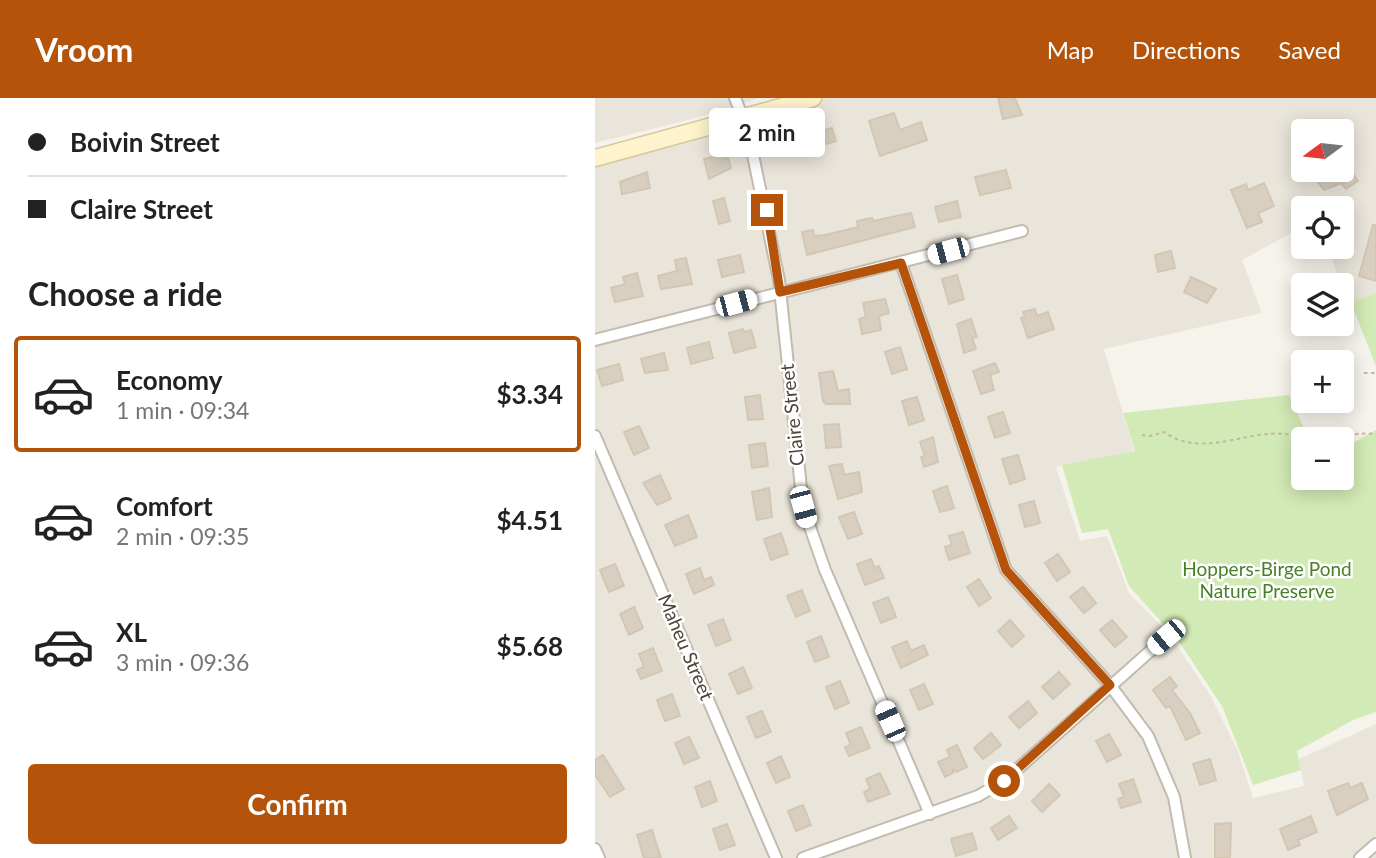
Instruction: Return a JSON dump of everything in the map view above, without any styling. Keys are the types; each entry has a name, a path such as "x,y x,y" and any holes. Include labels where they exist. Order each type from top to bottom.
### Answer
{"main road":[{"path":"595,158 745,119 813,98"}],"street":[{"name":"Claire Street","path":"735,98 745,119 767,210 780,292 799,482 811,534 930,814"},
{"path":"595,340 1022,231"},
{"path":"901,263 1006,570 1110,685 1148,736 1165,773 1180,818 1185,858"},
{"name":"Maheu Street","path":"595,436 776,858"},
{"path":"803,858 978,796 1004,781 1166,637"},
{"path":"1360,858 1376,844"},
{"path":"595,849 599,858"}],"path":[{"path":"1364,373 1376,373"},
{"path":"1142,435 1151,436 1164,432 1183,443 1222,444 1268,434 1321,438 1362,433 1376,435"}],"shaded area":[{"path":"595,98 759,98 692,119 595,143"},
{"path":"787,98 1376,98 1376,301 1354,312 1354,273 1337,273 1332,259 1354,259 1354,196 1291,196 1291,233 1242,260 1262,313 1104,349 1134,451 1056,467 1080,541 1107,536 1129,593 1170,635 1210,695 1238,751 1253,798 1304,786 1299,759 1376,724 1376,858 595,858 595,156"}],"green space":[{"path":"1376,293 1376,366 1354,311 1354,302"},
{"name":"Hoppers-Birge Pond Nature Preserve","path":"1289,395 1291,413 1297,413 1304,427 1291,427 1291,490 1354,490 1354,442 1376,430 1376,712 1353,720 1297,751 1301,770 1253,785 1222,706 1180,643 1129,586 1108,529 1082,533 1062,465 1135,451 1123,413"}],"building":[{"path":"998,98 1015,98 1022,115 1003,119"},
{"path":"894,113 900,130 921,122 927,140 880,156 869,121"},
{"path":"832,128 836,141 815,147 811,134"},
{"path":"722,155 723,159 728,158 731,168 709,179 704,159"},
{"path":"1006,170 1011,188 980,195 975,177"},
{"path":"647,172 650,188 622,194 620,182"},
{"path":"1355,177 1358,181 1346,189 1341,183 1324,190 1318,182 1355,182"},
{"path":"1264,183 1274,206 1258,213 1262,222 1247,228 1231,190 1246,184 1248,190"},
{"path":"724,198 730,221 719,224 713,201"},
{"path":"957,201 961,217 939,222 935,207"},
{"path":"911,213 915,227 807,255 802,232 813,230 814,236 825,235 858,227 857,221 872,218 873,221"},
{"path":"1373,225 1376,225 1376,281 1359,276"},
{"path":"1171,251 1175,268 1158,272 1155,255"},
{"path":"740,255 744,272 722,277 718,260"},
{"path":"686,258 692,284 661,289 658,276 677,271 675,260"},
{"path":"637,273 643,296 615,302 611,288 625,284 623,277"},
{"path":"957,275 964,299 949,304 942,279"},
{"path":"1191,277 1216,289 1207,303 1184,292"},
{"path":"885,299 889,313 879,316 881,330 862,334 859,319 866,317 863,303"},
{"path":"1035,309 1037,316 1048,312 1054,329 1028,338 1021,318 1025,317 1023,312"},
{"path":"971,319 977,337 972,338 976,349 964,353 957,324"},
{"path":"743,329 744,332 751,330 756,347 734,353 729,333"},
{"path":"709,342 713,358 691,364 687,348"},
{"path":"900,347 907,369 892,374 885,352"},
{"path":"664,353 668,370 645,373 641,359"},
{"path":"995,363 999,372 990,375 994,390 981,394 973,371"},
{"path":"619,364 623,380 602,386 597,370"},
{"path":"833,371 838,391 849,389 850,404 826,404 823,401 819,373"},
{"path":"760,395 763,419 748,420 745,397"},
{"path":"917,397 924,420 909,425 902,401"},
{"path":"1003,412 1010,433 995,438 988,417"},
{"path":"839,424 841,447 826,448 824,425"},
{"path":"639,426 649,448 634,455 624,432"},
{"path":"933,437 938,462 924,467 921,457 925,456 920,442"},
{"path":"765,443 768,466 752,468 749,445"},
{"path":"1018,455 1025,479 1010,484 1002,459"},
{"path":"842,464 844,475 859,472 862,492 838,499 829,466"},
{"path":"660,475 671,499 657,505 643,483"},
{"path":"947,486 954,508 940,512 933,491"},
{"path":"769,488 772,517 757,520 752,492"},
{"path":"1034,501 1040,523 1025,527 1019,505"},
{"path":"854,512 862,534 848,539 839,517"},
{"path":"688,515 697,537 675,546 665,525"},
{"path":"963,532 970,553 949,560 945,547 952,545 949,536"},
{"path":"781,533 788,554 771,560 764,539"},
{"path":"1058,554 1070,572 1057,581 1045,563"},
{"path":"871,559 875,568 879,566 884,578 865,585 857,564"},
{"path":"615,564 624,586 609,592 600,570"},
{"path":"700,568 704,580 711,577 714,585 694,594 686,574"},
{"path":"979,579 991,598 979,606 967,587"},
{"path":"1083,587 1096,603 1084,613 1070,597"},
{"path":"802,590 810,611 796,617 787,596"},
{"path":"888,597 896,617 881,623 873,603"},
{"path":"634,607 643,628 629,635 620,614"},
{"path":"723,619 731,640 716,646 708,625"},
{"path":"1010,620 1024,636 1012,647 998,631"},
{"path":"1112,620 1127,637 1115,647 1100,630"},
{"path":"821,636 829,657 815,662 807,642"},
{"path":"907,641 911,651 924,645 928,655 901,668 892,647"},
{"path":"653,648 662,671 641,679 637,670 644,667 639,654"},
{"path":"743,667 752,688 738,694 729,674"},
{"path":"1059,672 1070,684 1053,699 1042,687"},
{"path":"1170,677 1177,686 1172,690 1190,713 1200,733 1186,740 1170,706 1166,708 1153,690"},
{"path":"840,681 849,703 835,709 826,687"},
{"path":"924,684 933,704 919,710 910,690"},
{"path":"672,694 680,716 665,721 657,700"},
{"path":"1028,701 1037,713 1019,728 1009,717"},
{"path":"762,711 771,732 756,738 747,717"},
{"path":"861,727 870,748 849,756 845,747 851,745 846,733"},
{"path":"991,733 1001,745 983,759 974,748"},
{"path":"1109,734 1121,755 1107,762 1096,741"},
{"path":"689,737 699,758 684,764 675,743"},
{"path":"957,745 967,767 956,772 953,769 953,773 945,777 938,762 950,757 947,750"},
{"path":"603,755 624,789 610,797 595,775 595,760"},
{"path":"781,756 790,777 776,783 767,763"},
{"path":"1210,759 1216,780 1200,785 1193,764"},
{"path":"880,773 890,794 868,802 864,792 870,789 866,779"},
{"path":"1133,779 1141,802 1121,808 1118,799 1124,797 1119,784"},
{"path":"710,781 717,801 702,807 695,787"},
{"path":"1348,783 1350,788 1362,783 1368,799 1337,815 1328,791"},
{"path":"1049,784 1060,795 1042,812 1032,801"},
{"path":"803,805 811,825 796,831 788,811"},
{"path":"1009,816 1017,828 998,840 991,828"},
{"path":"1311,816 1317,832 1298,840 1300,845 1288,850 1280,829"},
{"path":"1231,823 1230,858 1215,858 1215,824"},
{"path":"727,824 735,845 720,850 713,829"},
{"path":"652,830 661,858 644,858 637,835"},
{"path":"972,833 977,849 956,856 951,839"}],"route":[{"path":"767,210 780,292 901,263 957,418 1006,570 1110,685 1004,781"}]}
